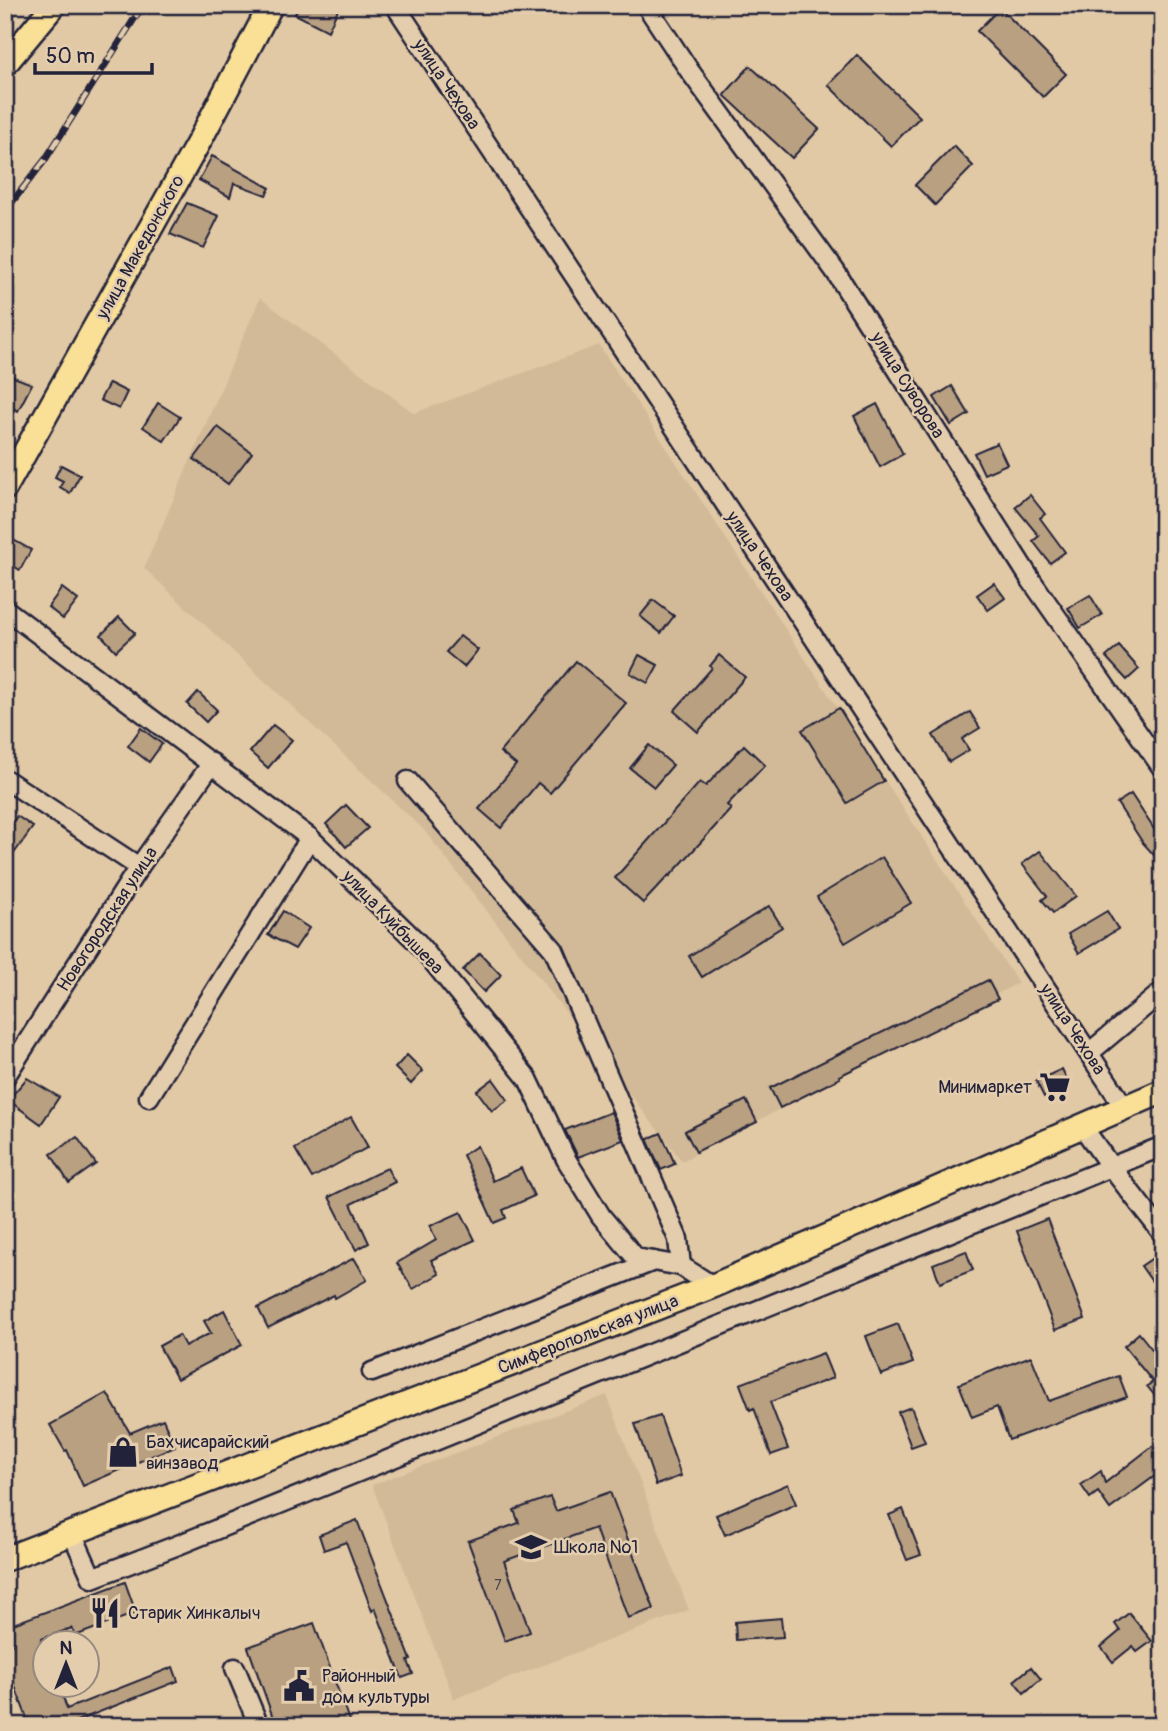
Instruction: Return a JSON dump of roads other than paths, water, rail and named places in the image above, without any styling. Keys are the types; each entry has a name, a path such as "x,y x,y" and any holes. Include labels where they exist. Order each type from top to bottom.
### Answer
{"main road":[{"path":"5,64 54,5"},
{"name":"улица Македонского","path":"5,488 201,138 271,5"},
{"name":"Симферопольская улица","path":"5,1559 713,1286 1163,1091"}],"street":[{"name":"улица Чехова","path":"395,5 1125,1108"},
{"name":"улица Суворова","path":"646,5 689,70 835,271 1031,580 1163,769"},
{"name":"улица Куйбышева","path":"5,609 310,838 417,942 528,1079 566,1159 601,1216 636,1258 681,1266 713,1286"},
{"name":"Новогородская улица","path":"5,1077 139,867 212,764"},
{"path":"5,779 139,867"},
{"path":"408,781 554,950 678,1238 681,1266"},
{"path":"149,1097 310,838"},
{"path":"1089,1053 1163,991"},
{"path":"1082,1126 1163,1234"},
{"path":"72,1533 92,1578 1163,1146"},
{"path":"372,1372 654,1261"},
{"path":"235,1668 259,1726"}],"railway":[{"path":"5,211 45,160 143,5"}],"place":[{"name":"Минимаркет","path":"1055,1087"},
{"name":"Бахчисарайский винзавод","path":"123,1452"},
{"name":"Школа №1","path":"531,1547"},
{"name":"Старик Хинкалыч","path":"105,1613"},
{"name":"Районный дом культуры","path":"299,1686"}]}
